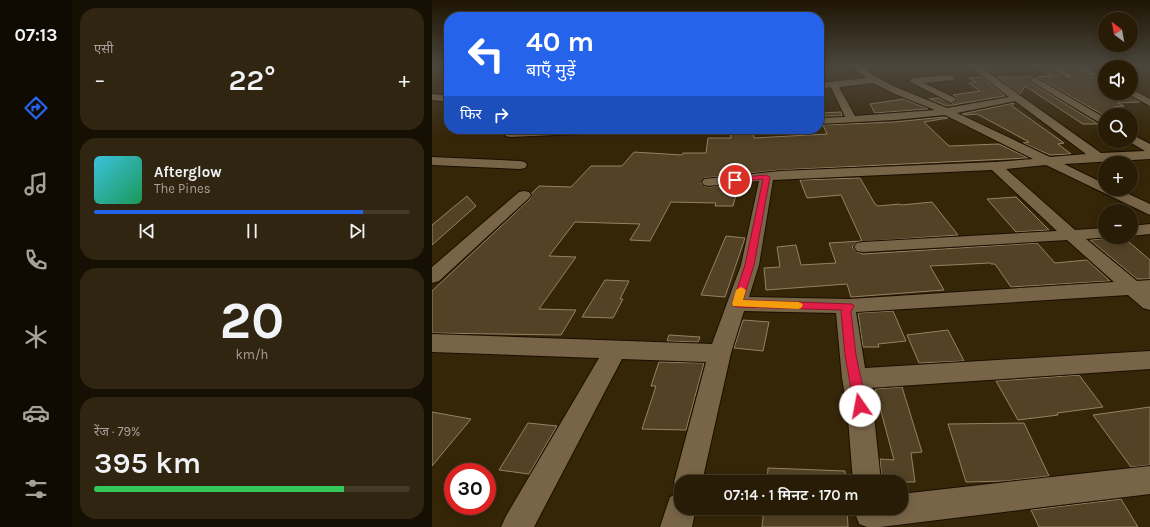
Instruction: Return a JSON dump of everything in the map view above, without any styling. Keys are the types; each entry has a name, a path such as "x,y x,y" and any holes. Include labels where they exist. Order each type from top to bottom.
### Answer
{"street":[{"path":"837,91 852,120"},
{"path":"895,91 927,102 1098,185"},
{"path":"933,91 968,108"},
{"path":"1007,91 1098,157"},
{"path":"1052,91 1098,119"},
{"path":"1138,96 1150,103"},
{"path":"432,97 444,98"},
{"path":"824,122 946,111 998,103 1017,98"},
{"path":"1138,142 1150,150"},
{"path":"1124,156 1150,155"},
{"path":"709,182 804,174 996,166 1098,157"},
{"path":"432,161 520,165"},
{"path":"996,166 1071,235 1141,288 1150,303"},
{"path":"690,475 720,353 750,265 766,177"},
{"path":"432,276 524,195"},
{"path":"1120,196 1150,210"},
{"path":"1138,230 1150,229"},
{"path":"863,247 1098,233"},
{"path":"737,304 849,306 1141,288"},
{"path":"849,306 846,312 854,378 860,406 866,475"},
{"path":"432,343 720,353"},
{"path":"517,527 615,350"},
{"path":"854,378 1150,360"},
{"path":"870,516 1150,480"},
{"path":"676,527 679,515"}],"building":[{"path":"980,91 998,91 1005,96 947,106 929,99 938,98 952,104 957,100 953,95"},
{"path":"1015,91 1022,91 1020,94"},
{"path":"1032,91 1043,91 1098,124 1083,124"},
{"path":"1061,91 1098,91 1098,100 1137,100 1140,102 1118,103 1124,106 1114,107 1116,108 1098,108 1098,112"},
{"path":"904,99 928,109 875,113 870,104"},
{"path":"1014,103 1012,106 1064,143 1058,144 1071,154 1050,155 1023,143 1029,142 977,114 962,114"},
{"path":"841,112 842,116 824,116 824,113"},
{"path":"945,117 948,118 924,122 949,146 999,144 1028,158 780,170 704,178 701,183 704,186 709,187 739,184 733,206 715,206 716,203 671,202 650,241 630,240 640,224 575,222 549,256 576,257 539,309 576,310 561,335 432,333 432,291 530,199 532,193 539,186 571,187 591,166 622,166 634,152 682,155 683,153 706,153 708,138 731,138 731,134 753,134 754,138 827,134 824,125 894,122"},
{"path":"860,178 875,204 878,206 932,202 958,235 857,242 852,247 857,252 863,254 1037,243 1055,263 1087,260 1110,281 1011,287 995,264 990,263 930,266 944,290 851,297 847,284 766,290 764,268 780,267 777,247 796,245 801,265 836,263 829,243 862,241 841,195 807,198 800,180"},
{"path":"467,196 476,206 432,245 432,225"},
{"path":"1016,197 1049,230 1016,232 987,199"},
{"path":"726,236 745,238 725,297 701,295"},
{"path":"1098,239 1098,244 1131,244 1150,260 1150,279 1137,279 1090,240"},
{"path":"605,280 629,281 620,299 623,299 613,318 582,317"},
{"path":"893,311 906,341 878,344 879,347 863,347 858,313"},
{"path":"743,320 769,322 763,351 734,348"},
{"path":"948,330 964,361 919,363 907,335"},
{"path":"669,335 700,337 698,342 667,341"},
{"path":"659,362 704,363 686,430 642,429 656,386 651,386"},
{"path":"1079,375 1103,407 1018,420 996,381"},
{"path":"902,387 922,452 911,453 915,482 908,482 908,475 881,475 880,459 894,460 875,389"},
{"path":"1150,407 1150,465 1131,467 1093,415"},
{"path":"432,412 471,419 432,466"},
{"path":"528,423 557,426 529,474 499,470"},
{"path":"1024,423 1049,476 1006,481 966,482 948,424"},
{"path":"768,468 845,471 845,475 768,475"},
{"path":"1121,499 1138,527 1039,527 1031,510"},
{"path":"763,515 847,515 848,527 762,527"}],"slow traffic":[{"path":"741,290 737,304 798,305"}],"route":[{"path":"735,180 766,177 750,265 737,304 849,306 846,312 854,378 860,406"}]}
